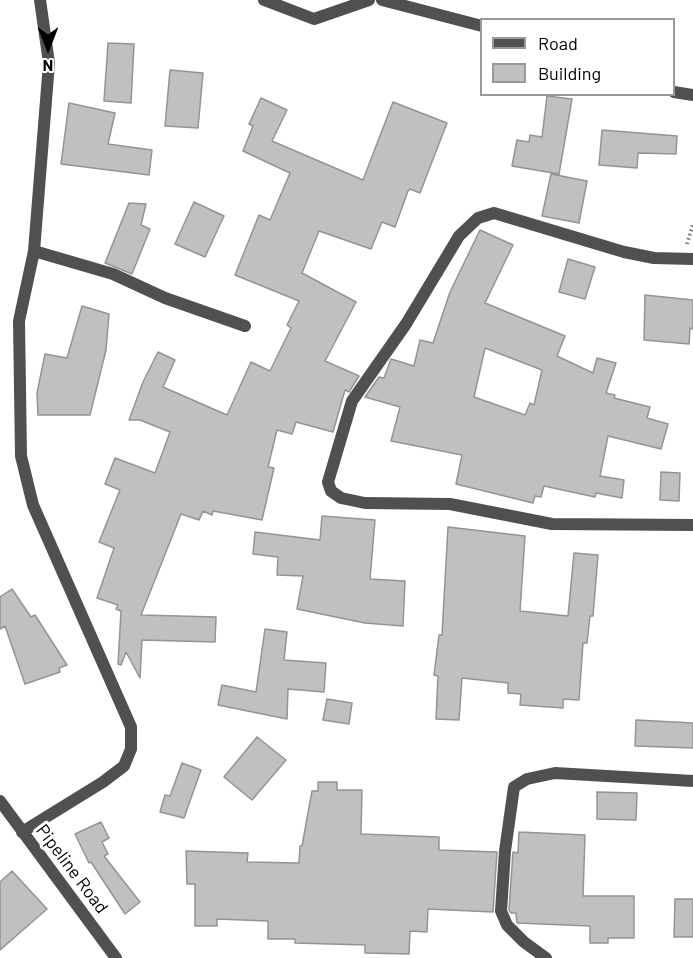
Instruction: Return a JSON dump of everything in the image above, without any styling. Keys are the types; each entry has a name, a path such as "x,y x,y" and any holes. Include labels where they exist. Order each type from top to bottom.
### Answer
{"street":[{"path":"22,832 103,782 123,766 131,749 130,727 33,505 21,456 19,321 34,251 49,63 40,0"},
{"path":"264,0 314,20 369,0"},
{"path":"382,0 480,25"},
{"path":"675,92 693,95"},
{"path":"693,259 654,258 624,252 494,213 478,218 459,236 406,324 352,401 328,482 331,491 341,498 365,503 450,504 552,524 693,525"},
{"path":"34,251 113,274 165,298 245,326"},
{"path":"546,958 507,925 501,911 505,851 514,787 527,779 555,773 693,781"},
{"name":"Pipeline Road","path":"0,801 116,958"}],"building":[{"path":"108,43 134,44 131,103 104,101"},
{"path":"170,70 203,73 198,128 165,126"},
{"path":"547,96 572,99 559,174 512,166 517,140 529,142 530,135 542,137"},
{"path":"261,98 287,110 272,141 363,180 393,102 447,123 420,193 410,189 408,191 395,227 382,222 371,249 319,231 302,273 356,302 325,361 359,376 349,392 345,390 333,432 296,422 292,434 277,430 268,467 274,468 262,520 213,511 212,515 203,511 199,520 181,514 141,615 216,617 215,642 142,640 140,678 126,652 121,665 118,664 121,611 116,609 118,605 97,598 114,548 99,542 120,490 105,484 115,458 155,473 170,432 140,420 129,420 143,382 158,352 175,360 163,387 227,415 251,362 270,371 291,328 287,325 299,301 235,275 259,215 270,220 290,173 243,151 253,126 249,124"},
{"path":"69,103 115,113 108,144 152,150 149,175 61,164"},
{"path":"602,130 677,136 676,154 638,153 637,168 599,165"},
{"path":"551,174 587,181 579,223 542,216"},
{"path":"194,202 224,216 205,257 175,244"},
{"path":"129,203 146,204 141,225 150,229 132,274 105,263"},
{"path":"480,230 513,245 485,303 565,336 557,356 593,373 597,358 616,363 606,393 615,395 614,398 650,407 647,418 668,424 661,449 608,436 600,476 624,480 622,498 596,493 595,497 544,486 541,497 535,496 533,503 456,484 462,455 391,441 400,407 365,397 379,377 384,378 391,359 414,366 420,340 433,343 450,292","holes":["485,348 542,370 534,405 530,403 525,415 474,397"]},
{"path":"568,259 595,267 585,299 559,292"},
{"path":"645,295 693,300 693,329 690,328 689,344 644,340"},
{"path":"82,306 109,314 106,350 90,415 38,415 37,393 45,354 67,358"},
{"path":"661,472 680,473 679,501 660,500"},
{"path":"322,516 375,520 370,579 405,581 403,626 365,623 297,609 303,576 277,575 278,557 253,554 255,532 320,540"},
{"path":"448,527 525,536 520,611 568,616 574,553 598,555 593,616 590,616 587,643 583,643 579,700 563,699 563,708 520,705 521,694 508,693 508,683 462,678 459,720 436,719 438,676 434,675 439,635 442,635"},
{"path":"12,589 31,617 35,615 67,665 59,668 60,672 25,684 5,626 0,629 0,597"},
{"path":"265,629 287,632 284,660 326,663 324,692 288,689 287,719 218,705 222,685 256,692"},
{"path":"327,699 352,703 349,724 323,720"},
{"path":"636,720 693,723 693,748 635,746"},
{"path":"257,737 286,760 252,800 224,777"},
{"path":"182,763 201,770 184,818 160,812 165,795 170,796"},
{"path":"318,782 337,782 337,790 362,790 361,834 439,837 439,850 497,852 493,912 428,909 427,932 410,931 409,954 365,953 365,945 295,943 295,939 268,939 268,921 217,919 217,926 195,926 195,884 187,884 186,851 248,853 247,862 299,863 300,846 302,846 312,791 318,791"},
{"path":"597,792 637,793 636,820 597,819"},
{"path":"101,822 109,838 102,842 108,854 104,856 140,902 125,914 91,862 89,863 75,834"},
{"path":"519,832 585,835 583,896 634,896 634,938 608,938 608,943 590,943 590,926 517,923 516,913 511,913 509,910 513,852 518,853"},
{"path":"12,871 47,909 0,950 0,882"},
{"path":"675,899 693,899 693,937 674,937"}]}
